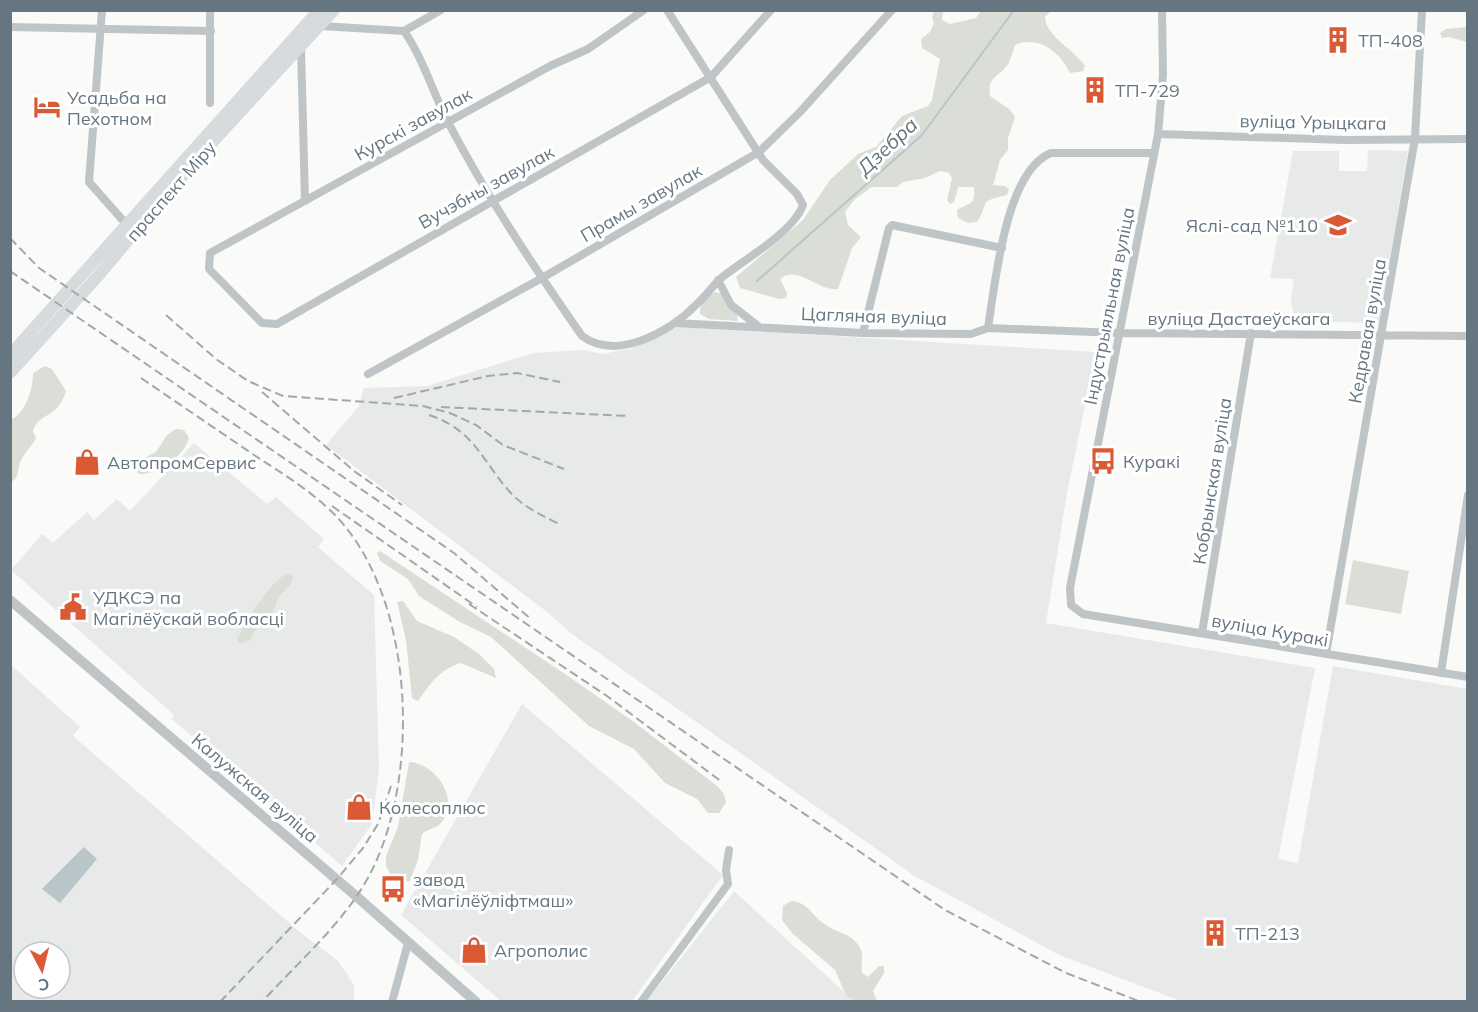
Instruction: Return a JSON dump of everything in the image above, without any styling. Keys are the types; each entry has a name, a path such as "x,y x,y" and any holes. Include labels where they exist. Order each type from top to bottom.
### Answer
{"main road":[{"name":"праспект Міру","path":"10,373 50,331 127,225 319,10"},
{"name":"праспект Міру","path":"10,355 40,322 92,273 301,49 334,10"}],"street":[{"path":"102,10 89,182 127,225"},
{"path":"210,10 210,103"},
{"path":"321,26 404,31 441,10"},
{"name":"Курскі завулак","path":"209,269 210,253 448,121 550,66 588,49 644,10"},
{"path":"404,31 448,121 492,201 582,336 591,342 608,346 629,344 675,323 697,304 718,280 800,214 803,205 797,194 782,182 759,152 668,10"},
{"name":"Вучэбны завулак","path":"209,269 262,323 277,324 711,77 771,10"},
{"name":"Прамы завулак","path":"368,374 542,278 759,152 800,112 892,10"},
{"name":"Індустрыяльная вуліца","path":"1071,605 1070,588 1152,153 1158,134 1162,75 1162,10"},
{"name":"Кедравая вуліца","path":"1326,654 1415,138 1422,10"},
{"path":"10,27 211,31"},
{"path":"301,49 305,201"},
{"name":"вуліца Урыцкага","path":"1158,134 1345,140 1467,139"},
{"path":"988,328 1002,248 1019,191 1029,170 1042,157 1050,153 1152,153"},
{"path":"863,333 889,228 892,225 1002,248"},
{"path":"718,280 731,305 759,327"},
{"name":"Цагляная вуліца","path":"675,323 863,333 971,334 988,328 1119,333"},
{"name":"вуліца Дастаеўскага","path":"1119,333 1467,336"},
{"name":"Кобрынская вуліца","path":"1202,633 1251,333"},
{"path":"1441,673 1467,495"},
{"name":"Калужская вуліца","path":"10,600 356,896 476,1002"},
{"name":"вуліца Куракі","path":"1071,605 1083,614 1467,677"},
{"path":"641,1002 728,884 726,870 729,850"},
{"path":"392,1002 408,943"}],"shaded area":[{"path":"934,11 943,11 942,20 950,24 976,18 981,11 1051,11 1045,17 1050,31 1085,66 1083,71 1070,73 1061,58 1048,47 1024,42 1015,45 1005,69 992,80 990,96 1009,109 1015,117 1008,138 1008,150 1000,160 993,185 1005,186 1009,189 1007,195 988,201 977,222 968,223 958,218 957,210 973,201 974,187 958,187 954,202 950,204 947,200 952,178 949,173 940,171 925,178 903,182 897,187 872,187 855,199 845,212 848,225 861,237 852,248 838,289 823,287 794,275 787,275 780,279 787,293 786,298 779,299 740,288 736,277 803,220 830,180 858,154 876,147 902,116 928,106 932,100 940,59 922,48 921,39 930,32 934,23 932,17"},
{"path":"1467,27 1467,42 1449,37 1442,38 1440,33 1446,29"},
{"name":"Яслі-сад №110","path":"1368,150 1408,151 1379,323 1295,321 1291,300 1294,279 1270,278 1293,151 1339,151 1339,171 1367,171"},
{"path":"716,292 722,294 728,307 737,315 738,321 709,319 700,314 704,301"},
{"path":"682,327 1096,352 1067,493 1046,623 1315,668 1278,859 1298,863 1333,666 1467,689 1467,1001 1203,1002 1193,999 1192,1001 1181,1001 1059,955 913,875 569,632 551,615 326,445 359,406 364,388 427,386 533,353 583,350 602,354 630,349 671,329"},
{"path":"45,366 52,369 66,391 58,407 36,425 33,431 36,438 23,457 17,475 11,482 11,420 21,412 28,400 33,373"},
{"path":"176,429 184,430 189,438 182,452 169,464 146,474 139,474 135,469 136,462 156,452 167,435"},
{"path":"194,443 267,504 276,497 324,539 318,547 374,595 379,770 372,824 342,866 172,719 174,715 11,570 42,534 53,543 87,512 94,520 117,499 130,511"},
{"path":"380,551 634,722 717,786 724,794 726,802 719,813 708,813 697,799 665,783 634,749 589,726 491,637 460,622 419,596 408,579 380,561 377,553"},
{"path":"1353,560 1409,571 1401,614 1345,604"},
{"path":"289,573 293,576 291,584 278,598 272,614 260,622 249,641 240,643 237,640 240,633 259,602 282,576"},
{"path":"403,601 417,621 454,637 479,654 494,669 496,678 461,663 441,673 418,701 412,698 406,640 397,602"},
{"path":"10,664 80,727 73,736 301,933 338,961 354,985 354,1001 11,1001"},
{"path":"522,704 723,875 632,1001 501,1001 401,915"},
{"path":"409,762 419,764 437,776 447,795 448,806 446,816 439,825 422,834 418,860 410,881 402,882 391,875 386,866 386,856 398,827"},
{"path":"84,847 97,859 60,903 42,889"},
{"path":"734,891 853,1000 852,1002 646,1002"},
{"path":"791,901 802,904 821,922 845,934 858,944 862,953 862,973 868,977 879,966 884,966 884,973 873,991 877,1001 855,1001 846,995 835,970 792,933 782,920 783,906"}],"waterway":[{"name":"Дзебра","path":"757,281 922,135 1014,10"}],"railway":[{"path":"10,238 39,268 454,553 532,620"},
{"path":"10,271 945,910 1066,973 1141,1002"},
{"path":"166,315 216,359 248,381 283,396 423,406 450,413 476,425 503,445 564,469"},
{"path":"394,398 488,376 517,373 560,382"},
{"path":"141,378 294,481 331,511 359,546 380,588 394,635 402,686 403,737 398,787 387,833 370,874 348,909 262,1002"},
{"path":"262,392 354,471 402,505"},
{"path":"441,407 628,416"},
{"path":"429,415 444,421 467,437 520,502 561,525"},
{"path":"332,506 477,607"},
{"path":"469,604 607,696 722,782"},
{"path":"220,1002 337,879 363,848 378,824 391,786"}],"place":[{"name":"ТП-408","path":"1338,40"},
{"name":"ТП-729","path":"1095,90"},
{"name":"Усадьба на Пехотном","path":"47,107"},
{"name":"Яслі-сад №110","path":"1338,225"},
{"name":"Куракі","path":"1103,461"},
{"name":"АвтопромСервис","path":"87,462"},
{"name":"УДКСЭ па Магілёўскай вобласці","path":"73,607"},
{"name":"Колесоплюс","path":"359,807"},
{"name":"завод «Магілёўліфтмаш»","path":"393,889"},
{"name":"ТП-213","path":"1215,933"},
{"name":"Агрополис","path":"474,950"}]}
